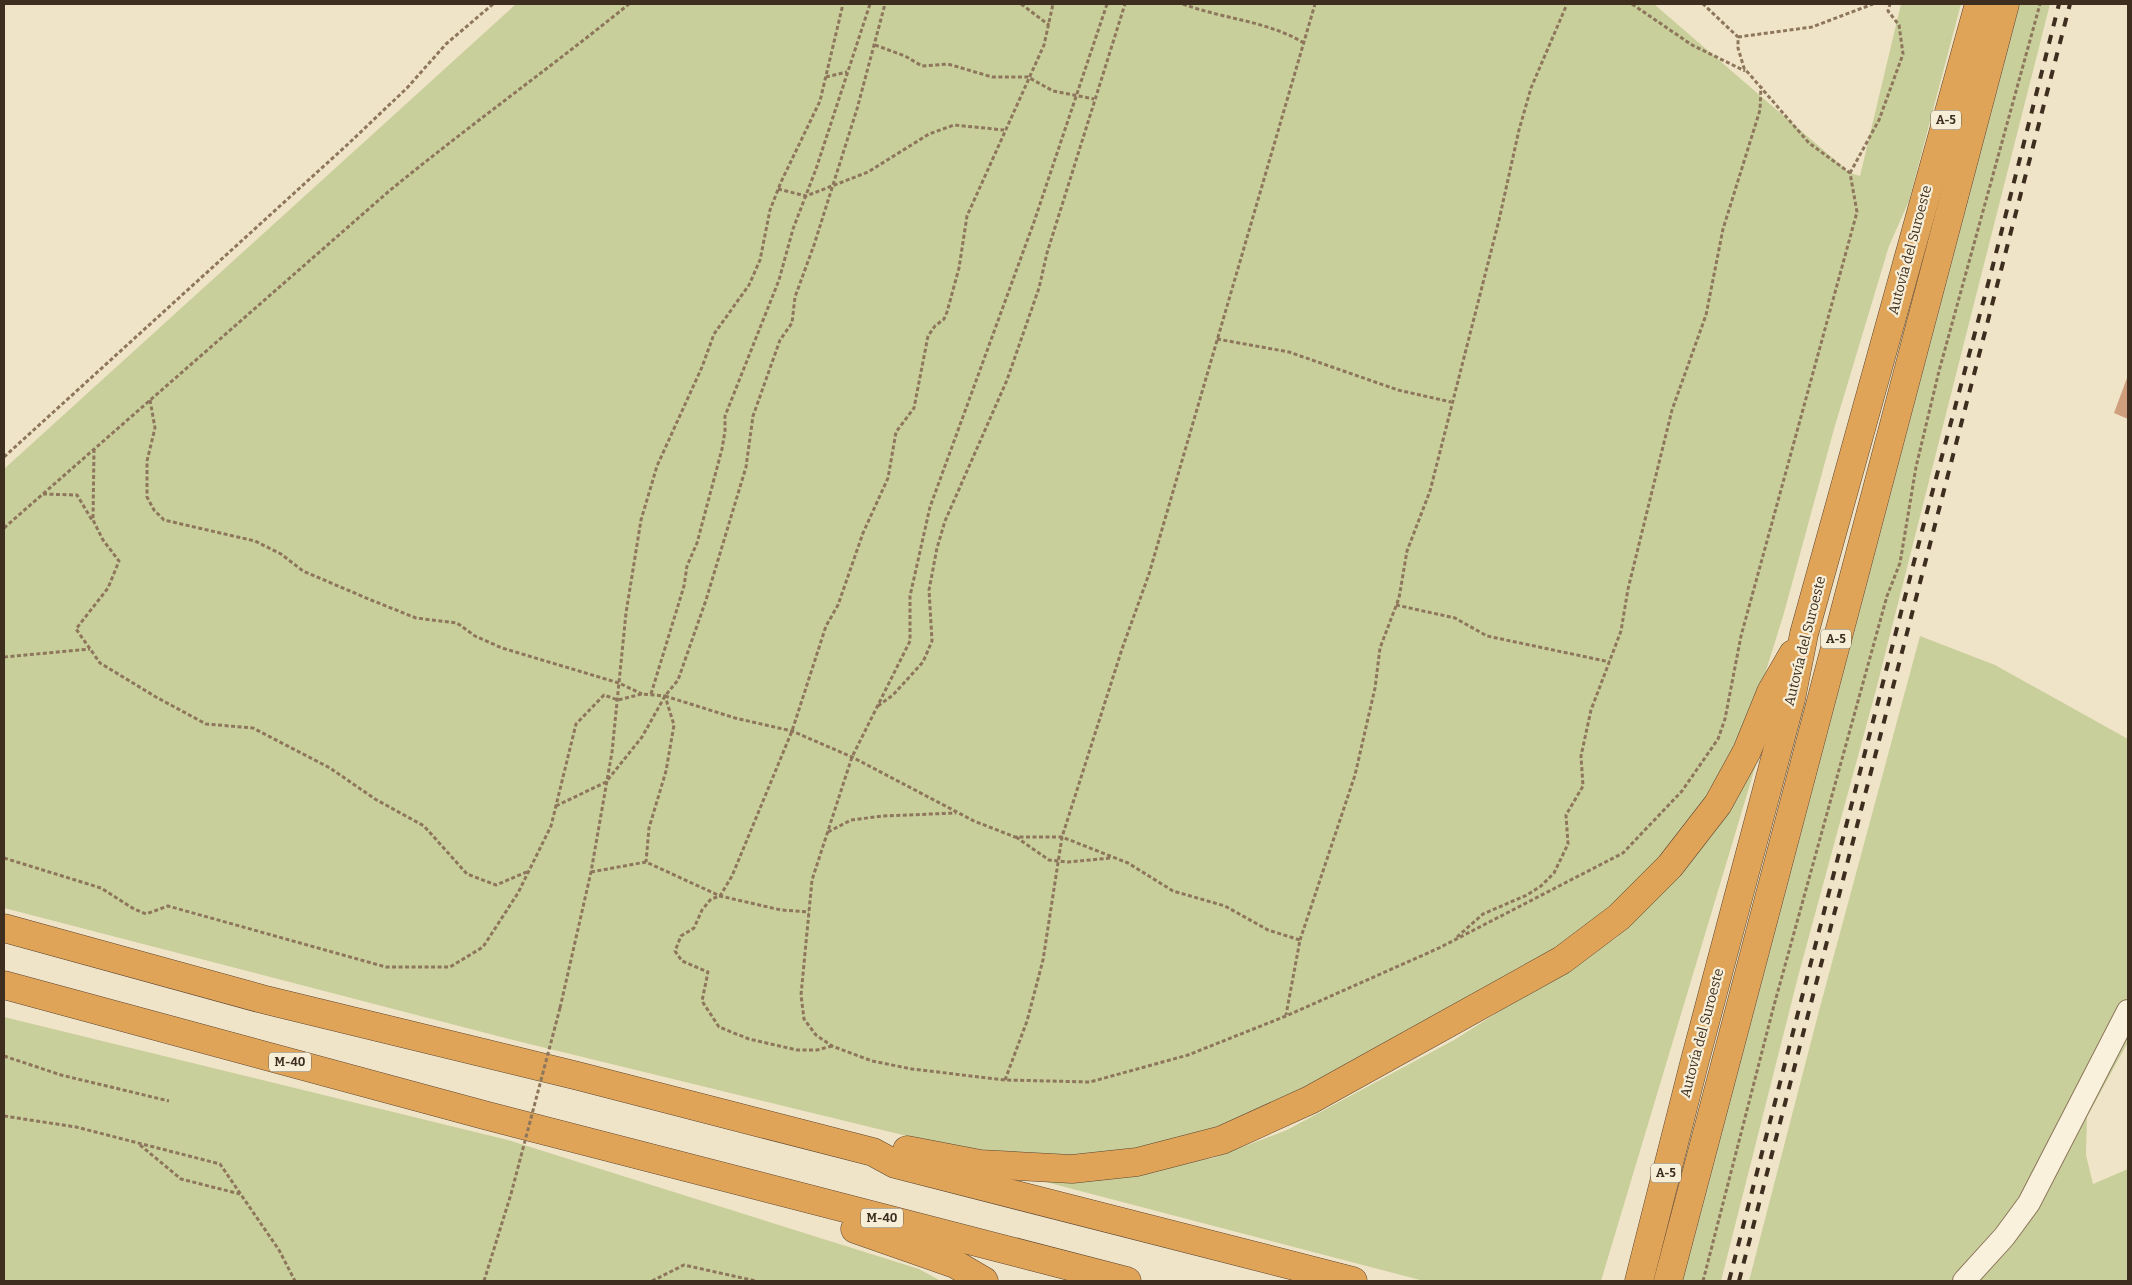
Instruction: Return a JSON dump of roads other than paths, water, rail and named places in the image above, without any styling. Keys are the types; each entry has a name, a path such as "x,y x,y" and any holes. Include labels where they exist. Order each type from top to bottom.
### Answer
{"highway":[{"name":"Autovía del Suroeste","path":"1638,1281 1791,699 1804,634 1979,4"},
{"name":"Autovía del Suroeste","path":"1668,1281 2005,4"},
{"path":"873,1152 900,1148 980,1164 1072,1169 1137,1162 1222,1140 1310,1100 1336,1086 1562,960 1619,917 1670,866 1718,804 1747,751 1771,692 1804,634"},
{"path":"4,928 262,999 578,1076 873,1152 895,1164 1353,1281"},
{"name":"M-40","path":"4,984 636,1154 1127,1281"},
{"path":"1624,1281 1679,1080 1694,1064"},
{"path":"636,1154 720,1192 877,1235 955,1264 984,1281"}],"lane":[{"path":"1964,1281 2004,1237 2028,1202 2128,1011"}],"railway":[{"path":"1729,1281 2059,4"},
{"path":"1739,1281 2070,4"}]}
